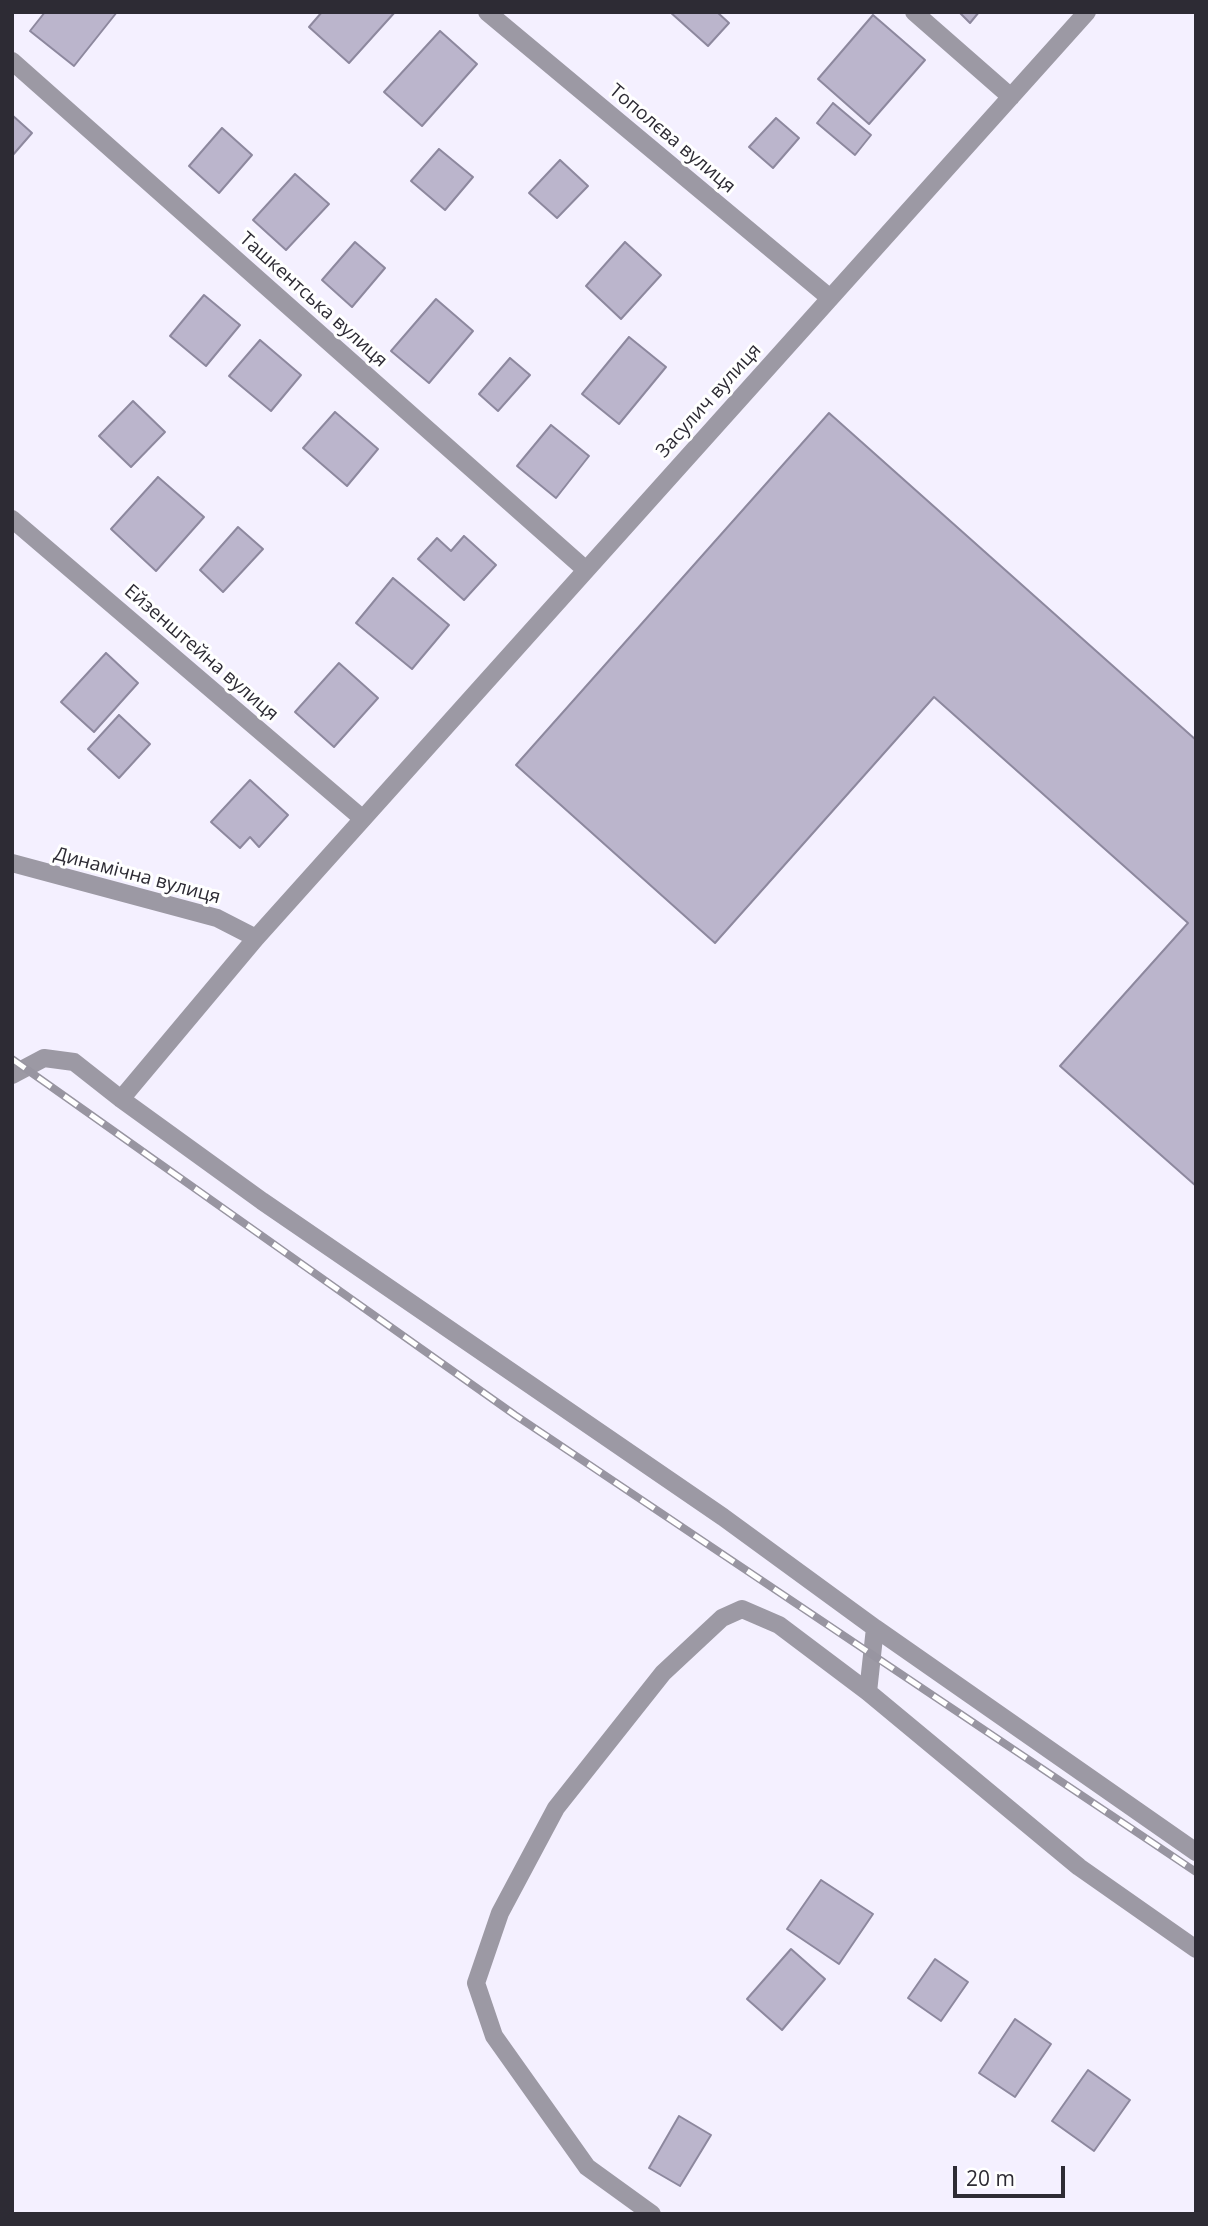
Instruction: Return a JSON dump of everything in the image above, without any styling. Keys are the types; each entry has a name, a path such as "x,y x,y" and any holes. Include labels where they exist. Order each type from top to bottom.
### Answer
{"street":[{"name":"Тополєва вулиця","path":"487,12 830,298"},
{"path":"914,12 1011,97"},
{"name":"Засулич вулиця","path":"363,819 1087,12"},
{"name":"Ташкентська вулиця","path":"12,61 586,570"},
{"name":"Ейзенштейна вулиця","path":"12,519 363,819"},
{"path":"121,1099 256,938 363,819"},
{"name":"Динамічна вулиця","path":"12,863 217,918 256,938"},
{"path":"12,1075 44,1058 74,1062 262,1202 723,1517 875,1628 1196,1852"},
{"path":"652,2214 587,2167 494,2036 476,1983 500,1913 556,1808 663,1673 722,1618 742,1609 779,1625 868,1692 1079,1867 1196,1949"},
{"path":"868,1692 875,1628"}],"building":[{"path":"45,12 117,12 74,66 30,31"},
{"path":"322,12 395,12 349,63 309,27"},
{"path":"670,12 717,12 729,23 708,46"},
{"path":"959,12 979,12 970,23"},
{"path":"873,15 925,60 869,124 818,79"},
{"path":"440,31 477,64 422,126 384,92"},
{"path":"833,103 871,135 855,155 817,123"},
{"path":"12,115 32,133 12,156"},
{"path":"776,118 799,138 773,168 749,147"},
{"path":"222,128 252,155 219,193 189,166"},
{"path":"439,149 473,177 445,210 411,181"},
{"path":"560,160 588,186 557,218 529,193"},
{"path":"295,174 329,204 286,250 253,220"},
{"path":"355,242 385,268 352,307 322,280"},
{"path":"625,242 661,275 621,319 586,286"},
{"path":"204,295 240,325 206,366 170,336"},
{"path":"436,299 473,331 429,383 391,351"},
{"path":"629,337 666,367 619,424 582,394"},
{"path":"260,340 301,375 271,411 229,376"},
{"path":"510,358 530,375 498,411 479,394"},
{"path":"133,401 165,432 131,467 99,436"},
{"path":"335,412 378,449 347,486 303,448"},
{"path":"829,413 1196,740 1196,1186 1060,1066 1188,923 934,697 715,943 516,765"},
{"path":"551,425 589,456 556,498 517,466"},
{"path":"158,477 204,517 156,571 111,529"},
{"path":"238,527 263,549 223,592 200,570"},
{"path":"464,536 496,565 464,600 418,559 437,538 451,551"},
{"path":"393,578 449,625 412,669 356,623"},
{"path":"106,653 138,683 94,732 61,702"},
{"path":"339,663 378,698 334,747 295,712"},
{"path":"119,715 150,744 119,778 88,749"},
{"path":"250,780 288,815 259,847 250,837 240,848 211,822"},
{"path":"821,1880 873,1914 839,1964 787,1929"},
{"path":"791,1949 825,1979 782,2030 747,1999"},
{"path":"935,1959 968,1982 941,2021 908,1998"},
{"path":"1015,2019 1051,2044 1015,2097 979,2073"},
{"path":"1088,2070 1130,2100 1094,2151 1052,2121"},
{"path":"679,2116 711,2135 680,2186 649,2168"}],"railway":[{"path":"12,1059 515,1415 1196,1872"}]}
